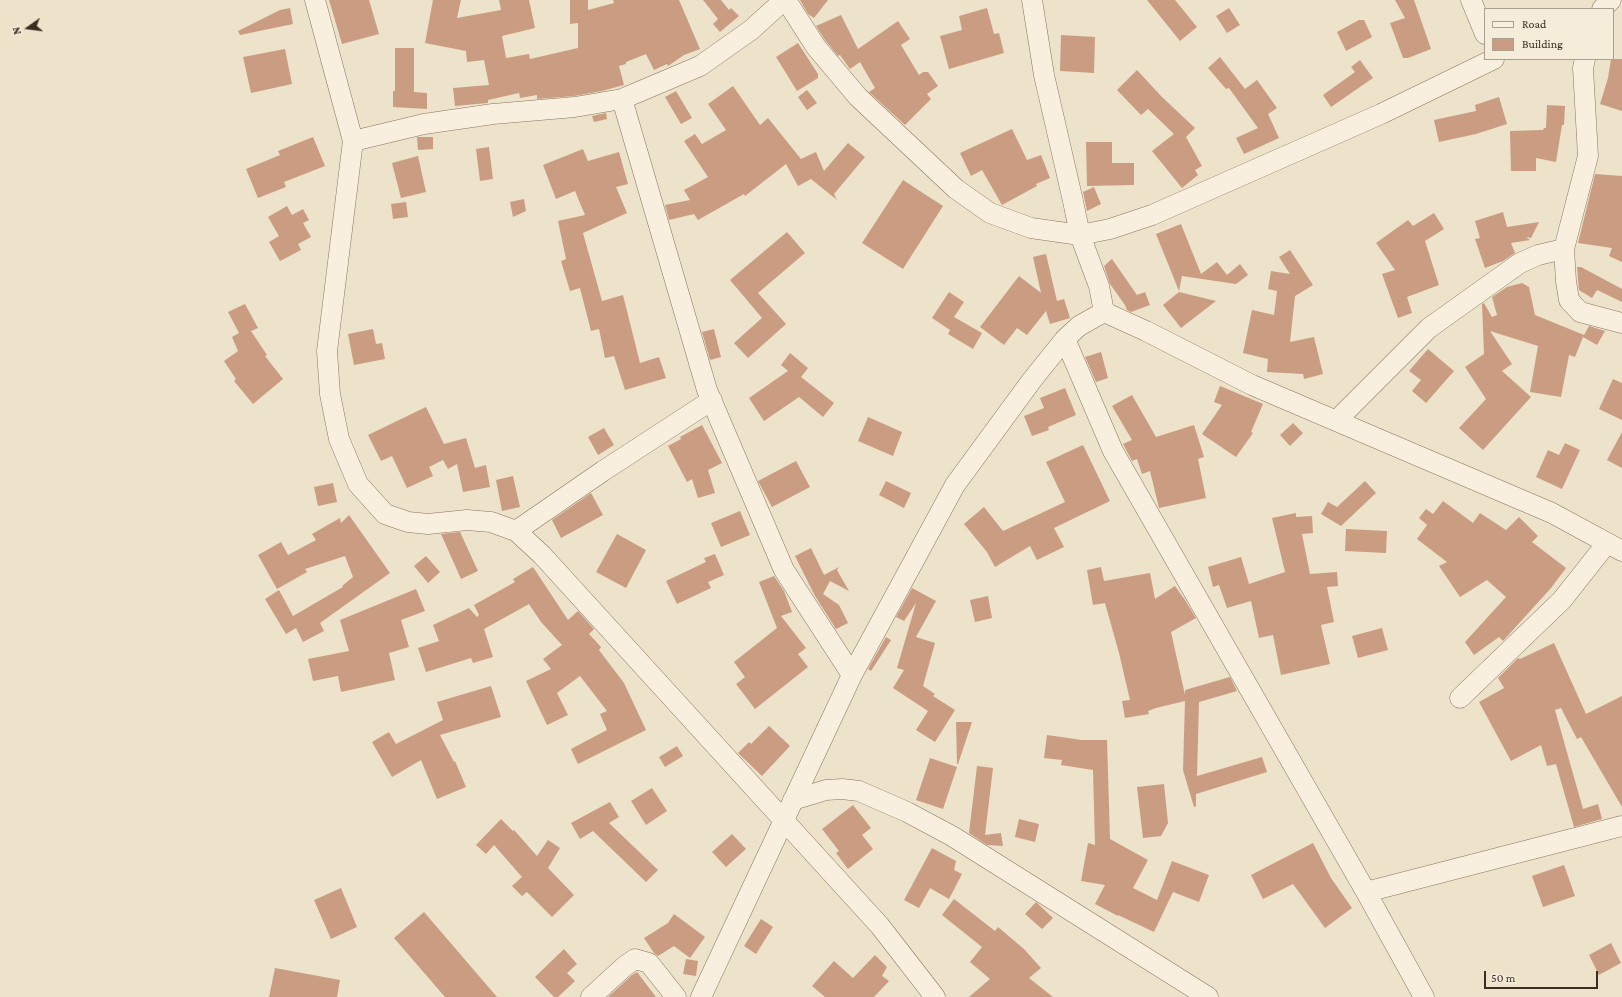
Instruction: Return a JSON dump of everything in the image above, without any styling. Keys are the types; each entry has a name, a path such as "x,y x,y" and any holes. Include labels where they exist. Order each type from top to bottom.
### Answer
{"street":[{"path":"315,0 353,141 327,351 330,394 339,439 358,484 385,514 408,522 428,524 467,520 491,522 516,531 542,555 880,926 935,997"},
{"path":"353,141 424,124 493,114 575,107 622,99 700,66 751,30 785,0 816,47 858,97 956,189 990,213 1031,228 1080,235 1110,229 1152,216 1381,114 1492,60"},
{"path":"1032,0 1044,75 1080,235 1099,286 1104,312"},
{"path":"1471,0 1484,32"},
{"path":"1584,60 1583,68 1588,156 1564,249 1566,281 1569,300 1580,312 1622,322"},
{"path":"622,99 708,390 784,570 852,675"},
{"path":"1336,421 1430,328 1520,264 1538,255 1564,249"},
{"path":"701,997 852,675 955,485 1032,380 1065,339 1079,326 1104,312"},
{"path":"1104,312 1146,331 1252,385 1552,513 1615,547 1460,698"},
{"path":"1065,339 1113,451 1366,892 1424,997"},
{"path":"516,531 603,471 712,400"},
{"path":"793,800 826,790 842,789 859,791 907,812 952,836 1208,997"},
{"path":"1366,892 1622,826"},
{"path":"591,997 625,966 635,959 650,963 676,997"}],"building":[{"path":"329,0 369,0 379,34 342,44"},
{"path":"433,0 461,0 457,18 501,10 499,0 529,0 535,28 502,36 506,58 529,54 530,59 578,48 578,23 570,24 570,0 588,0 588,10 614,3 613,0 679,0 700,49 684,55 668,66 667,64 654,70 646,54 626,62 626,64 619,66 624,85 602,91 574,96 537,99 537,95 520,98 519,93 488,100 488,103 455,106 453,88 489,85 484,60 467,62 466,51 425,43"},
{"path":"703,0 721,0 729,10 731,8 739,16 720,32 713,24 718,19"},
{"path":"800,0 828,0 814,18 808,14"},
{"path":"1147,0 1175,0 1197,27 1180,41"},
{"path":"1395,0 1414,0 1431,49 1408,58 1403,58 1390,23 1405,18"},
{"path":"290,8 293,24 240,35 238,31 280,10"},
{"path":"987,8 994,34 999,33 1004,53 949,69 940,36 962,30 959,16"},
{"path":"1229,8 1240,25 1227,33 1216,16"},
{"path":"841,15 858,49 898,21 910,39 901,45 919,75 923,72 928,72 938,86 927,94 931,99 905,125 869,92 875,88 860,62 850,69 840,55 838,56 825,40 816,26"},
{"path":"1359,20 1364,20 1372,37 1346,51 1337,32"},
{"path":"1061,35 1095,37 1094,73 1060,71"},
{"path":"798,43 818,74 818,78 797,91 776,57"},
{"path":"395,48 414,48 414,92 427,93 427,109 393,107 393,91 395,91"},
{"path":"285,49 292,84 251,93 243,57"},
{"path":"1220,57 1245,89 1257,80 1277,108 1268,114 1279,138 1244,154 1236,138 1258,128 1229,88 1226,89 1208,68"},
{"path":"1622,59 1622,111 1600,104 1608,78 1611,60"},
{"path":"1360,60 1373,78 1331,107 1323,95 1355,72 1351,67"},
{"path":"1137,70 1161,96 1195,128 1186,137 1202,166 1195,170 1198,175 1182,188 1152,151 1174,134 1148,109 1141,115 1117,90"},
{"path":"733,86 760,125 768,118 801,159 816,152 824,171 848,143 865,157 834,194 837,200 811,179 798,186 786,164 745,196 744,194 698,220 694,214 669,220 665,205 690,200 684,190 708,177 684,141 695,134 702,144 726,130 708,104"},
{"path":"807,90 817,103 807,110 798,97"},
{"path":"676,91 692,118 681,124 665,97"},
{"path":"1499,97 1507,124 1476,134 1439,142 1434,120 1476,111 1475,105"},
{"path":"1547,105 1565,106 1564,125 1562,125 1556,162 1536,158 1536,171 1511,171 1510,131 1543,130 1546,128"},
{"path":"606,113 607,119 594,122 592,116"},
{"path":"1012,129 1027,160 1041,155 1050,178 1036,184 1037,186 1002,205 982,170 971,176 960,153"},
{"path":"313,137 325,166 284,182 286,187 258,198 246,169 280,155 278,151"},
{"path":"417,137 433,137 433,149 418,150"},
{"path":"1086,142 1112,142 1112,163 1134,163 1134,185 1087,186"},
{"path":"489,147 493,179 480,181 476,149"},
{"path":"583,149 588,161 619,152 628,184 616,187 627,213 583,233 602,301 623,295 640,363 659,357 666,378 625,390 614,356 605,358 599,329 591,331 580,288 570,291 561,261 566,259 558,221 585,215 575,191 556,199 543,165"},
{"path":"418,156 426,192 401,198 392,163"},
{"path":"1595,174 1622,176 1622,262 1609,256 1612,248 1578,243"},
{"path":"903,180 943,206 903,269 862,243"},
{"path":"1094,187 1101,204 1087,211 1083,192"},
{"path":"524,199 526,211 513,217 510,202"},
{"path":"406,202 408,217 393,219 391,204"},
{"path":"287,206 292,215 303,209 309,220 303,223 311,237 298,244 301,250 280,261 269,242 279,236 268,217"},
{"path":"1503,212 1507,227 1539,222 1531,238 1526,237 1530,240 1511,243 1515,253 1503,261 1485,268 1475,239 1480,238 1475,221"},
{"path":"1434,213 1444,229 1425,241 1439,285 1407,297 1412,313 1398,318 1382,274 1395,270 1376,243 1408,220 1413,226"},
{"path":"1181,224 1201,274 1217,262 1227,275 1240,264 1248,275 1236,284 1182,276 1179,291 1156,234"},
{"path":"787,232 805,253 758,293 786,324 748,358 734,343 762,318 730,280"},
{"path":"1290,250 1313,285 1295,296 1290,342 1314,337 1323,374 1304,379 1303,374 1267,372 1268,359 1243,353 1252,310 1274,315 1277,291 1268,289 1271,271 1290,274 1279,257"},
{"path":"1046,254 1057,301 1064,299 1070,318 1050,324 1046,311 1027,335 1017,328 1004,345 980,327 1019,276 1041,293 1033,257"},
{"path":"1112,259 1137,295 1145,292 1150,305 1131,312 1127,310 1110,284 1104,266"},
{"path":"1577,267 1581,267 1622,289 1622,302 1597,290 1592,298 1579,290"},
{"path":"1522,283 1529,287 1535,315 1584,335 1589,326 1605,331 1597,345 1583,337 1575,357 1569,355 1561,397 1530,392 1538,346 1490,331 1512,364 1502,371 1531,397 1483,450 1459,428 1486,399 1465,367 1484,354 1482,304 1484,303 1492,317 1497,315 1492,297 1507,287"},
{"path":"949,292 964,302 954,317 982,333 973,349 948,334 950,330 932,318"},
{"path":"1179,292 1216,301 1181,328 1163,305"},
{"path":"245,304 258,328 251,331 267,355 265,356 283,379 253,404 234,381 236,379 224,361 238,351 232,337 239,333 228,312"},
{"path":"373,329 376,344 382,343 385,359 354,365 348,334"},
{"path":"714,329 721,357 710,360 702,332"},
{"path":"1428,349 1454,371 1426,403 1412,391 1421,380 1409,371"},
{"path":"1101,352 1108,378 1096,382 1085,357"},
{"path":"790,353 808,368 801,377 834,403 823,417 799,397 764,421 749,398 788,371 781,365"},
{"path":"1613,379 1622,383 1622,420 1599,409"},
{"path":"1220,386 1263,404 1251,432 1253,433 1236,457 1202,434 1222,405 1214,402"},
{"path":"1065,388 1076,415 1048,427 1049,430 1032,436 1024,416 1044,408 1040,398"},
{"path":"1132,395 1156,437 1194,425 1204,457 1198,459 1206,498 1159,508 1150,471 1142,474 1137,459 1132,461 1123,444 1132,440 1112,406"},
{"path":"426,407 444,444 466,438 475,468 486,465 490,487 463,492 457,464 448,469 443,460 429,467 433,476 407,488 392,456 381,461 368,435"},
{"path":"868,417 902,432 893,456 858,441"},
{"path":"1293,423 1303,433 1290,446 1280,435"},
{"path":"702,425 722,463 708,470 715,493 698,498 692,479 687,482 668,446 681,439 680,437"},
{"path":"604,428 614,445 598,455 588,437"},
{"path":"1622,432 1622,468 1607,460"},
{"path":"1565,443 1580,450 1562,489 1536,477 1548,450 1559,455"},
{"path":"1083,445 1110,501 1054,528 1064,547 1037,560 1030,546 995,567 987,552 964,524 984,507 1003,531 1065,502 1046,462"},
{"path":"796,461 810,487 772,507 758,481"},
{"path":"513,476 520,507 502,511 496,480"},
{"path":"886,481 911,493 904,508 879,495"},
{"path":"1365,481 1376,493 1341,526 1321,514 1328,502 1337,507"},
{"path":"333,483 337,502 318,506 314,487"},
{"path":"591,493 603,515 561,538 552,520"},
{"path":"1443,501 1473,523 1480,513 1506,530 1519,517 1538,536 1532,542 1566,568 1551,588 1503,641 1499,637 1474,655 1465,642 1506,597 1487,580 1460,597 1439,566 1447,562 1417,539 1427,525 1419,518 1426,509 1433,514"},
{"path":"740,511 750,535 721,547 711,523"},
{"path":"1296,513 1296,517 1312,516 1313,533 1302,534 1310,574 1337,572 1338,586 1327,587 1334,622 1321,625 1330,664 1281,675 1273,635 1259,638 1251,601 1227,608 1219,585 1213,587 1208,567 1241,557 1249,584 1285,572 1272,518"},
{"path":"349,515 390,573 320,623 324,631 303,642 296,628 286,634 265,599 279,590 293,616 343,587 342,586 353,577 345,556 305,569 307,572 277,589 258,555 281,542 288,555 316,540 312,534 340,518 341,523"},
{"path":"1346,529 1387,531 1386,553 1345,551"},
{"path":"460,532 478,571 461,579 441,534"},
{"path":"617,534 646,550 626,588 596,572"},
{"path":"811,548 824,575 839,567 837,570 849,591 830,581 823,594 839,605 848,623 836,629 815,596 795,556"},
{"path":"715,554 724,575 708,582 711,588 677,604 666,581 706,562 704,558"},
{"path":"426,556 440,572 428,583 414,566"},
{"path":"533,567 568,620 578,611 594,629 589,634 601,647 599,650 624,683 646,730 578,764 571,749 607,730 600,714 607,711 580,676 557,693 568,715 547,725 526,681 551,669 543,659 562,645 541,622 529,604 484,629 493,657 473,663 471,658 426,672 418,648 439,641 433,625 469,608 477,617 479,615 474,605 515,582 513,579"},
{"path":"1101,567 1104,581 1150,573 1155,599 1175,586 1185,600 1196,618 1171,632 1185,695 1185,690 1230,677 1237,691 1199,702 1197,776 1262,757 1267,772 1196,794 1196,806 1194,807 1183,770 1185,701 1156,708 1148,711 1149,714 1125,718 1122,701 1130,700 1119,653 1105,603 1093,605 1087,570"},
{"path":"774,576 784,591 792,612 781,616 806,648 798,654 808,667 755,709 736,684 745,677 734,662 777,628 759,582"},
{"path":"912,588 936,601 916,637 935,643 923,686 935,694 933,696 955,710 935,742 916,730 928,711 893,688 904,670 897,668 916,603 904,621 896,617"},
{"path":"416,589 425,611 401,620 409,647 389,653 395,680 341,692 338,676 313,681 308,659 349,651 340,620"},
{"path":"988,596 992,618 975,622 970,600"},
{"path":"1382,628 1388,650 1358,658 1352,636"},
{"path":"886,637 891,640 871,671 868,669"},
{"path":"1554,643 1586,714 1622,696 1622,807 1581,737 1577,739 1561,708 1555,710 1583,809 1598,804 1602,819 1574,827 1556,764 1547,766 1541,745 1511,761 1479,702 1504,688 1498,678 1518,658 1520,659"},
{"path":"491,686 501,717 440,735 454,762 455,761 466,787 437,799 421,760 392,777 372,742 389,732 396,744 443,720 437,702"},
{"path":"956,722 972,722 958,764 957,764"},
{"path":"769,726 790,746 762,776 738,753 749,742 751,744"},
{"path":"1047,735 1082,740 1107,740 1110,839 1148,860 1133,888 1157,900 1172,861 1209,875 1199,902 1173,892 1154,932 1095,904 1105,885 1081,881 1088,843 1095,845 1093,770 1061,765 1062,760 1044,758"},
{"path":"677,746 683,756 665,767 659,757"},
{"path":"930,758 957,767 943,809 916,800"},
{"path":"977,766 993,768 985,835 1001,833 1003,846 987,845 969,833"},
{"path":"1164,784 1168,823 1161,836 1143,838 1137,787"},
{"path":"652,788 667,811 646,825 631,801"},
{"path":"610,802 619,817 609,823 658,870 646,882 593,831 580,839 571,823"},
{"path":"853,805 871,828 862,835 873,849 848,869 836,853 839,851 822,829"},
{"path":"501,819 513,831 514,830 537,856 548,840 560,848 548,868 574,895 552,917 527,892 522,896 512,886 522,877 494,845 486,854 476,845"},
{"path":"1019,819 1039,824 1035,842 1015,837"},
{"path":"732,834 746,849 726,867 712,852"},
{"path":"1313,843 1331,878 1352,908 1325,928 1293,884 1263,899 1251,875"},
{"path":"932,848 956,861 954,870 962,874 949,899 930,888 919,908 904,900"},
{"path":"1564,865 1575,896 1543,907 1532,876"},
{"path":"341,888 357,927 331,939 314,900"},
{"path":"954,899 995,931 998,927 1024,949 1041,968 1029,978 1053,997 969,997 990,979 970,962 982,947 942,915"},
{"path":"1036,902 1053,918 1042,929 1025,914"},
{"path":"424,912 497,997 445,997 394,938"},
{"path":"674,914 705,937 690,958 674,946 658,956 654,953 644,938 668,923"},
{"path":"761,919 773,927 756,954 744,946"},
{"path":"1611,943 1621,963 1599,975 1589,955"},
{"path":"564,949 577,964 567,973 575,981 558,997 554,997 535,977"},
{"path":"875,955 887,967 882,976 889,981 874,997 825,997 812,986 834,961 853,978"},
{"path":"686,959 698,961 696,976 683,974"},
{"path":"275,968 340,980 337,997 269,997"},
{"path":"637,972 656,997 608,997 632,975"}]}
